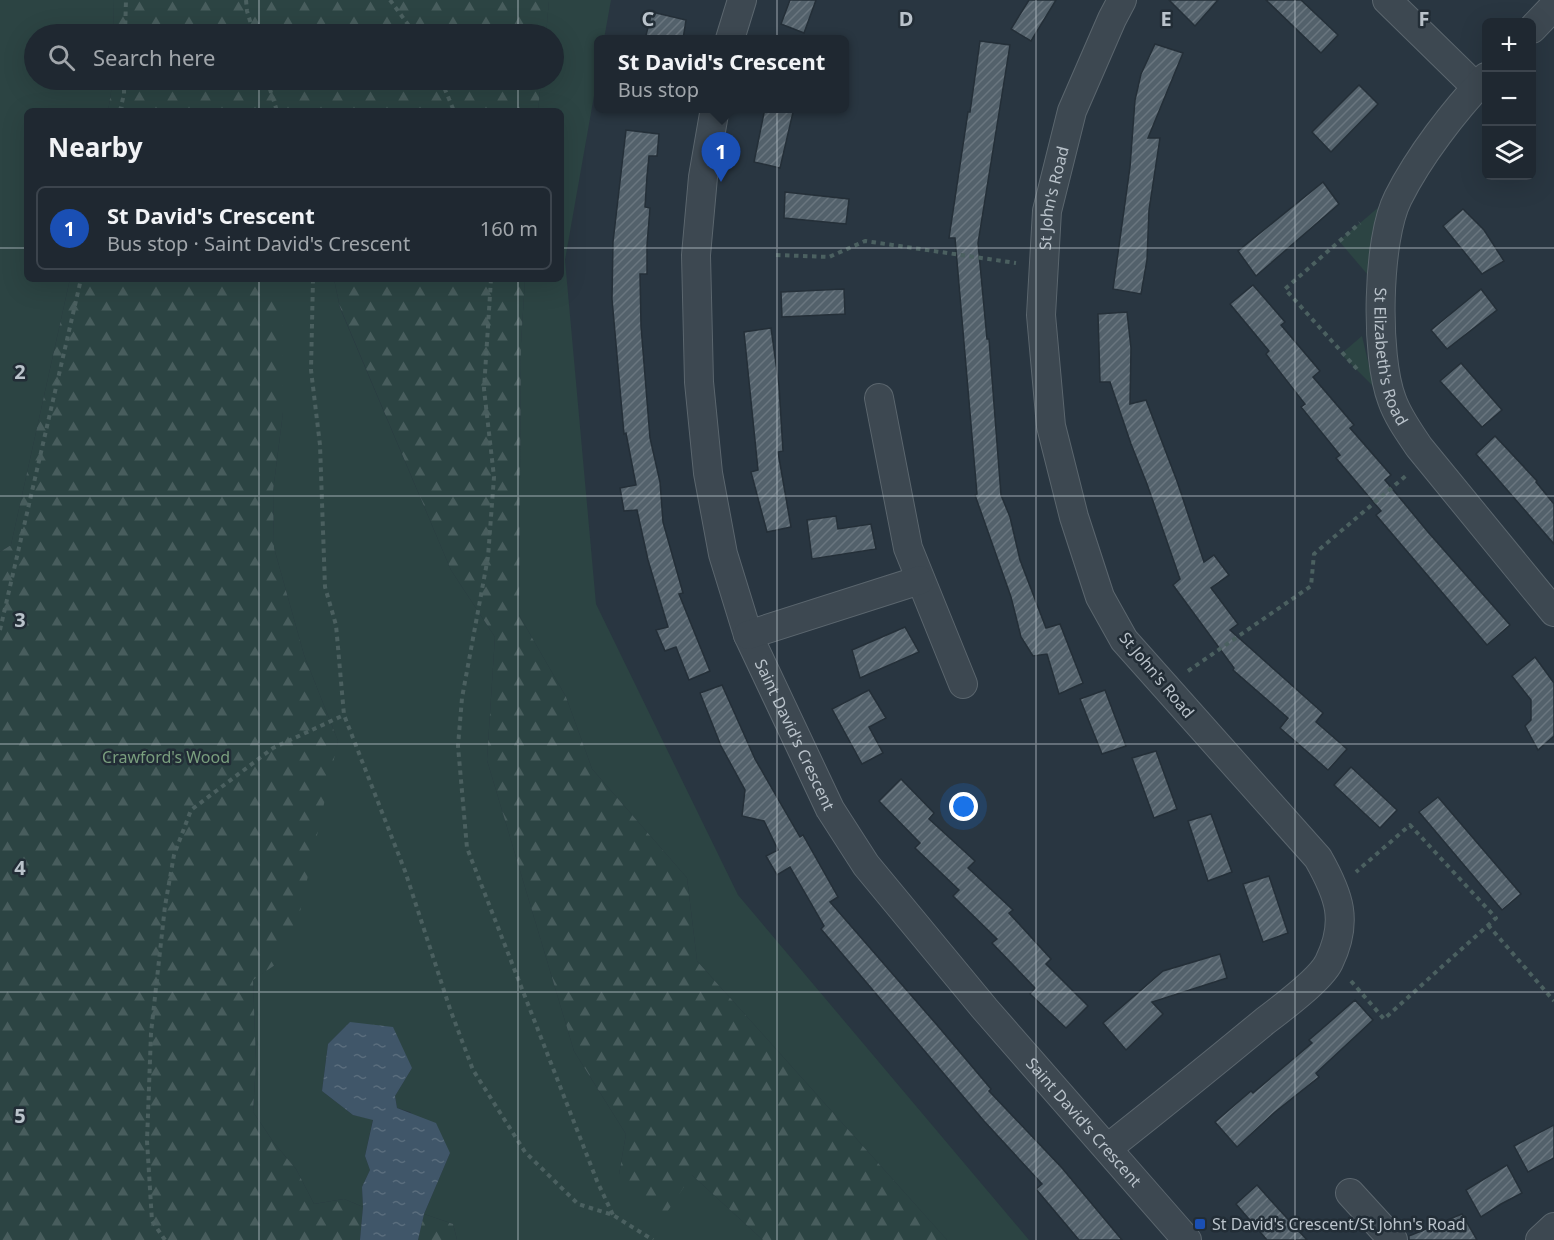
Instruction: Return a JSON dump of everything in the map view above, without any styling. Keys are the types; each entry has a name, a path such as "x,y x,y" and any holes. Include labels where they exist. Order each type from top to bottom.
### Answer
{"street":[{"path":"731,35 742,0"},
{"name":"St John's Road","path":"1108,1148 1298,995 1328,964 1337,942 1341,912 1318,858 1124,640 1100,597 1074,518 1051,426 1041,315 1047,211 1072,111 1122,0"},
{"path":"1387,0 1481,82"},
{"path":"1536,25 1554,6"},
{"name":"St Elizabeth's Road","path":"1481,82 1428,149 1397,199 1388,225 1384,255 1382,308 1385,367 1391,399 1400,417 1428,457 1554,612"},
{"name":"Saint David's Crescent","path":"714,113 703,177 696,255 699,382 708,473 721,542 748,635 830,808 866,865 985,1009 1187,1240"},
{"path":"879,398 908,548 963,684"},
{"path":"748,635 920,580"},
{"path":"1350,1194 1393,1240"},
{"path":"1540,1240 1554,1227"}],"path":[{"path":"125,24 126,0"},
{"path":"246,0 251,24"},
{"path":"390,0 408,24"},
{"path":"121,108 124,90"},
{"path":"270,90 276,108"},
{"path":"445,90 453,108"},
{"path":"1358,370 1285,289 1380,206 1397,199"},
{"path":"776,255 829,257 865,241 1044,267"},
{"path":"0,630 80,282"},
{"path":"313,282 311,370 321,456 325,587 336,624 344,715 405,871 450,1010 473,1070 525,1152 578,1203 614,1215 653,1240"},
{"path":"491,282 484,389 494,477 488,557 462,698 458,746 467,848 597,1181 614,1215"},
{"path":"1165,687 1311,586 1314,554 1428,457"},
{"path":"165,1240 152,1221 147,1141 151,1033 165,906 174,855 191,810 273,748 344,715"},
{"path":"1331,957 1384,1019 1496,918 1410,825 1334,891"},
{"path":"1488,925 1554,1001"}],"green space":[{"path":"0,0 114,0 113,24 24,24 24,90 111,90 108,108 24,108 24,282 69,282 11,545 0,552"},
{"path":"114,0 549,0 547,24 113,24"},
{"path":"549,0 611,0 605,35 594,35 594,96 565,260 596,604 738,895 1029,1240 947,1240 697,961 687,878 592,769 566,697 519,615 521,343 525,282 564,282 564,108 538,108 540,90 564,90 564,24 547,24"},
{"path":"111,90 540,90 538,108 108,108"},
{"path":"1380,206 1373,281 1339,241"},
{"name":"Crawford's Wood","path":"69,282 283,282 283,412 273,491 274,548 304,655 338,741 297,925 275,965 253,980 256,1062 253,1112 274,1143 296,1169 314,1204 344,1199 363,1207 360,1240 0,1240 0,552 11,545"},
{"path":"283,282 335,282 340,308 451,570 495,637 487,760 574,1051 626,1134 619,1175 691,1174 763,1240 457,1240 453,1224 424,1214 450,1153 410,1112 397,1108 395,1096 412,1068 350,1022 328,1044 322,1091 353,1115 373,1119 365,1156 370,1170 362,1187 363,1207 344,1199 314,1204 296,1169 274,1143 253,1112 256,1062 253,979 275,965 338,741 304,655 274,548 273,491 283,412"},
{"path":"335,282 525,282 521,343 519,615 566,697 592,769 687,878 697,961 947,1240 763,1240 692,1175 665,1215 619,1175 626,1134 574,1051 487,760 495,637 451,570 340,307"},
{"path":"1362,336 1374,387 1341,354"},
{"path":"424,1214 453,1224 457,1240 418,1240"}],"water":[{"path":"350,1022 393,1027 412,1068 395,1096 397,1108 436,1123 450,1153 424,1214 418,1240 360,1240 362,1187 370,1170 365,1156 373,1120 353,1115 322,1091 328,1044"}],"building":[{"path":"790,0 816,0 804,33 781,24"},
{"path":"1029,0 1056,0 1031,41 1011,29"},
{"path":"1169,0 1218,0 1195,26"},
{"path":"1266,0 1301,0 1338,35 1321,53"},
{"path":"652,12 686,20 684,35 646,35"},
{"path":"980,41 1010,45 978,243 987,339 989,339 1001,495 1010,517 1020,560 1046,628 1060,624 1083,683 1059,694 1047,654 1033,656 1021,637 1011,597 975,495 977,494 955,238 949,238"},
{"path":"1155,44 1183,53 1148,138 1160,138 1149,210 1147,260 1141,294 1113,289 1130,167 1135,100 1141,74"},
{"path":"1359,85 1378,104 1331,152 1312,132"},
{"path":"764,113 793,113 780,168 754,162"},
{"path":"626,130 659,134 657,156 649,156 647,176 645,207 650,208 647,274 640,274 641,326 650,438 660,482 663,522 683,593 679,594 710,671 689,680 676,647 665,651 656,630 668,627 648,560 637,510 624,511 620,488 636,485 626,433 624,434 612,299 613,242"},
{"path":"1323,182 1339,204 1256,276 1238,251"},
{"path":"785,192 849,199 846,224 784,218"},
{"path":"1463,209 1484,230 1504,261 1482,274 1443,226"},
{"path":"1253,285 1285,322 1281,325 1320,371 1313,377 1354,425 1350,428 1391,475 1385,480 1510,625 1487,645 1376,515 1381,511 1336,458 1340,455 1301,407 1305,404 1266,354 1269,351 1230,304"},
{"path":"844,289 845,314 782,317 781,292"},
{"path":"1481,289 1497,310 1447,349 1431,330"},
{"path":"1127,312 1131,348 1130,404 1146,400 1177,481 1204,562 1214,555 1229,575 1211,588 1238,624 1230,630 1323,713 1316,722 1347,749 1328,770 1280,728 1288,718 1233,670 1234,668 1173,585 1180,579 1147,484 1110,382 1100,382 1098,314"},
{"path":"771,328 779,386 783,451 778,452 791,527 767,532 751,472 758,470 744,332"},
{"path":"1461,363 1502,410 1482,427 1440,381"},
{"path":"1495,436 1537,481 1554,504 1554,544 1476,454"},
{"path":"836,516 838,529 871,524 876,549 812,559 807,520"},
{"path":"905,627 919,652 860,678 852,650"},
{"path":"1535,657 1554,683 1554,736 1538,750 1525,726 1531,720 1531,700 1512,676"},
{"path":"722,685 755,759 800,837 803,835 838,897 830,902 991,1089 989,1091 1062,1168 1122,1240 1079,1240 1036,1189 1042,1184 984,1121 821,929 824,926 790,867 777,875 766,856 778,850 764,821 742,816 745,790 721,746 700,693"},
{"path":"869,690 886,718 869,727 883,753 862,764 832,709"},
{"path":"1105,690 1126,746 1102,754 1080,699"},
{"path":"1156,751 1177,809 1154,818 1132,758"},
{"path":"1351,767 1397,810 1380,828 1334,785"},
{"path":"901,779 934,813 929,819 975,861 968,868 1013,910 1009,913 1051,959 1046,964 1088,1006 1066,1028 1030,994 1035,988 992,943 997,939 953,896 959,890 915,848 920,843 879,801"},
{"path":"1438,797 1521,894 1502,910 1419,812"},
{"path":"1211,814 1232,872 1208,881 1188,821"},
{"path":"1269,876 1288,933 1263,942 1243,884"},
{"path":"1220,954 1227,978 1152,1002 1163,1014 1126,1050 1103,1023 1163,971"},
{"path":"1355,1000 1373,1020 1316,1073 1319,1077 1275,1112 1237,1147 1215,1122 1312,1043 1309,1040"},
{"path":"1554,1125 1554,1158 1528,1172 1514,1146"},
{"path":"1507,1165 1522,1193 1481,1217 1466,1190"},
{"path":"1257,1185 1307,1240 1267,1240 1236,1204"},
{"path":"1462,1214 1477,1240 1409,1240 1409,1236"}],"place":[{"name":"St David's Crescent","path":"721,182"},
{"name":"St David's Crescent/St John's Road","path":"1200,1224"}]}
